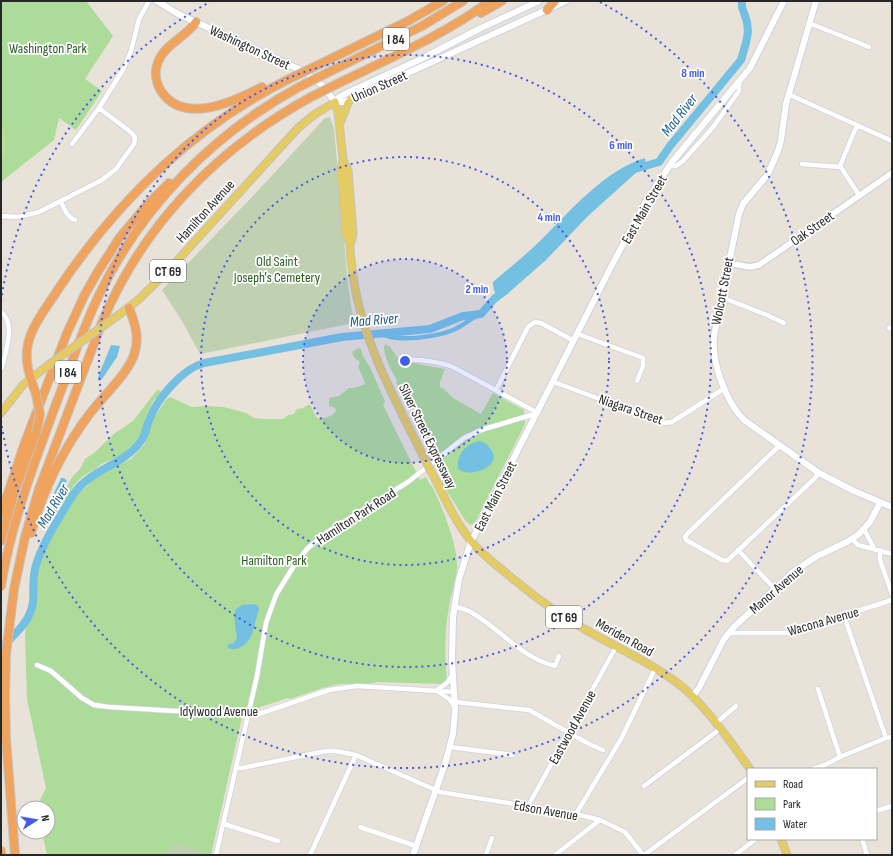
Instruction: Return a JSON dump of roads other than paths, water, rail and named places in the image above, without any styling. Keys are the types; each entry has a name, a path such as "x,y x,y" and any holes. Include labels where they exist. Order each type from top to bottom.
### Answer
{"highway":[{"path":"1,541 15,490 36,432 40,415 36,394 30,379 26,355 32,331 70,272 113,216 154,173 188,144 232,111 284,82 408,21 443,1"},
{"name":"I 84","path":"1,586 12,532 27,482 95,304 115,264 154,207 179,179 206,153 232,131 261,110 299,87 422,26 446,13 463,1"},
{"name":"I 84","path":"15,855 6,727 6,662 19,561 31,513 104,318 113,298 133,262 172,207 212,166 257,130 311,97 432,37 462,20 490,1"},
{"path":"462,20 474,18 502,1"},
{"path":"547,10 556,1"},
{"path":"196,22 165,52 158,64 156,74 157,84 169,100 186,108 211,108 232,102 266,85 284,82"},
{"path":"1,514 22,452 67,333 84,296 107,256 129,226 163,188 179,179"},
{"path":"19,561 26,553 42,500 63,454 87,417 123,373 133,358 136,346 136,334 129,308"},
{"path":"14,836 20,855"}],"main road":[{"name":"Washington Street","path":"157,1 172,11 308,74 325,88 335,102"},
{"name":"Union Street","path":"335,102 340,96 421,59 480,28 539,1"},
{"name":"Union Street","path":"335,102 342,103 566,1"},
{"name":"East Main Street","path":"413,855 450,747 454,728 455,704 452,638 454,606 459,579 472,542 638,216 669,166 754,62 784,1"},
{"name":"Wolcott Street","path":"816,1 784,110 780,147 768,173 739,212 721,298 713,348 716,364 725,388 734,407 742,418 779,446 819,473 880,503 892,507"},
{"path":"339,125 348,103 352,98"},
{"name":"Silver Street Expressway","path":"335,102 338,110 343,160 341,168 346,236 350,244 356,293 365,328 387,382 425,460 454,518 472,542"},
{"name":"Hamilton Avenue","path":"1,412 15,394 30,379 129,308 167,272 298,128 315,114 335,102"},
{"name":"Manor Avenue","path":"692,697 699,688 728,633 789,575 809,561 852,539 864,529 873,518 880,503"},
{"name":"Meriden Road","path":"472,542 505,573 555,610 577,625 655,668 675,682 692,697 718,726 749,768"},
{"path":"781,840 787,855"}],"street":[{"path":"72,144 124,68 131,51 139,19 149,1"},
{"path":"809,23 869,47"},
{"path":"788,94 892,141"},
{"path":"1,216 18,217 32,215 61,202 109,176 116,169 134,144 135,138 132,133 98,108"},
{"path":"857,125 840,167 859,196"},
{"path":"802,164 840,167"},
{"name":"Oak Street","path":"728,263 750,267 759,265 892,173"},
{"path":"61,202 67,215 75,220"},
{"path":"721,298 784,323"},
{"path":"1,312 6,317 10,328 1,369"},
{"path":"496,390 528,327 535,322 541,323 574,341"},
{"path":"578,334 643,358 643,366 637,381"},
{"path":"406,360 450,365 538,413"},
{"name":"Niagara Street","path":"554,382 664,423 672,422 725,388"},
{"name":"Hamilton Park Road","path":"216,855 249,713 258,670 264,630 276,595 288,574 308,548 330,530 408,482 464,438 481,430 538,413"},
{"path":"779,446 686,534 686,540 726,561 819,473"},
{"path":"864,529 874,548"},
{"path":"852,539 858,545 892,554"},
{"path":"738,550 774,588"},
{"path":"880,550 880,560 892,594"},
{"name":"Wacona Avenue","path":"728,633 788,633 892,600"},
{"path":"454,606 468,611 489,624 531,657 556,666 559,656"},
{"path":"844,616 886,738"},
{"name":"Eastwood Avenue","path":"528,806 616,647"},
{"name":"Idylwood Avenue","path":"37,665 51,671 82,698 94,705 175,711 259,714 329,690 357,686 454,692"},
{"path":"576,814 620,739 655,668"},
{"path":"453,674 447,683 436,690 455,704 529,710 603,750"},
{"path":"818,689 840,757"},
{"path":"644,786 718,726 736,706"},
{"path":"816,768 886,738 892,737"},
{"path":"450,747 512,755"},
{"name":"Edson Avenue","path":"236,768 326,751 336,751 356,755 436,790 576,814 600,820 625,832 643,855"},
{"path":"310,855 356,755"},
{"path":"643,855 747,779"},
{"path":"877,811 892,806"},
{"path":"555,855 600,820"},
{"path":"224,824 278,841"},
{"path":"360,827 416,846"},
{"path":"486,855 492,838"},
{"path":"735,855 755,840"},
{"path":"862,840 867,855"}],"water":[{"path":"645,158 646,168 639,170 588,216 546,260 506,295 501,297 495,293 493,282 535,246 576,204 616,172"},
{"path":"111,345 120,346 117,357 99,381 98,377"},
{"path":"480,441 488,445 493,454 493,460 490,465 484,469 470,472 463,472 458,469 460,455 463,450 470,444"},
{"path":"61,478 64,478 67,481 57,496 54,493"},
{"path":"254,604 258,606 259,610 253,631 248,641 238,648 231,649 227,647 229,644 234,643 237,638 235,620 236,609 242,605"}],"waterway":[{"name":"Mad River","path":"635,169 659,162 670,146 741,60 748,32 742,1"},
{"name":"Mad River","path":"1,648 21,627 32,609 35,570 39,556 52,529 73,495 88,479 134,449 143,439 154,410 165,393 187,371 204,363 342,337 430,329 463,316 481,314 494,299 506,290"},
{"path":"380,333 396,338 427,337 446,333 480,314"}],"park label":[{"name":"Washington Park","path":"48,48"},
{"name":"Old Saint Joseph's Cemetery","path":"277,270"},
{"name":"Hamilton Park","path":"274,560"}]}
